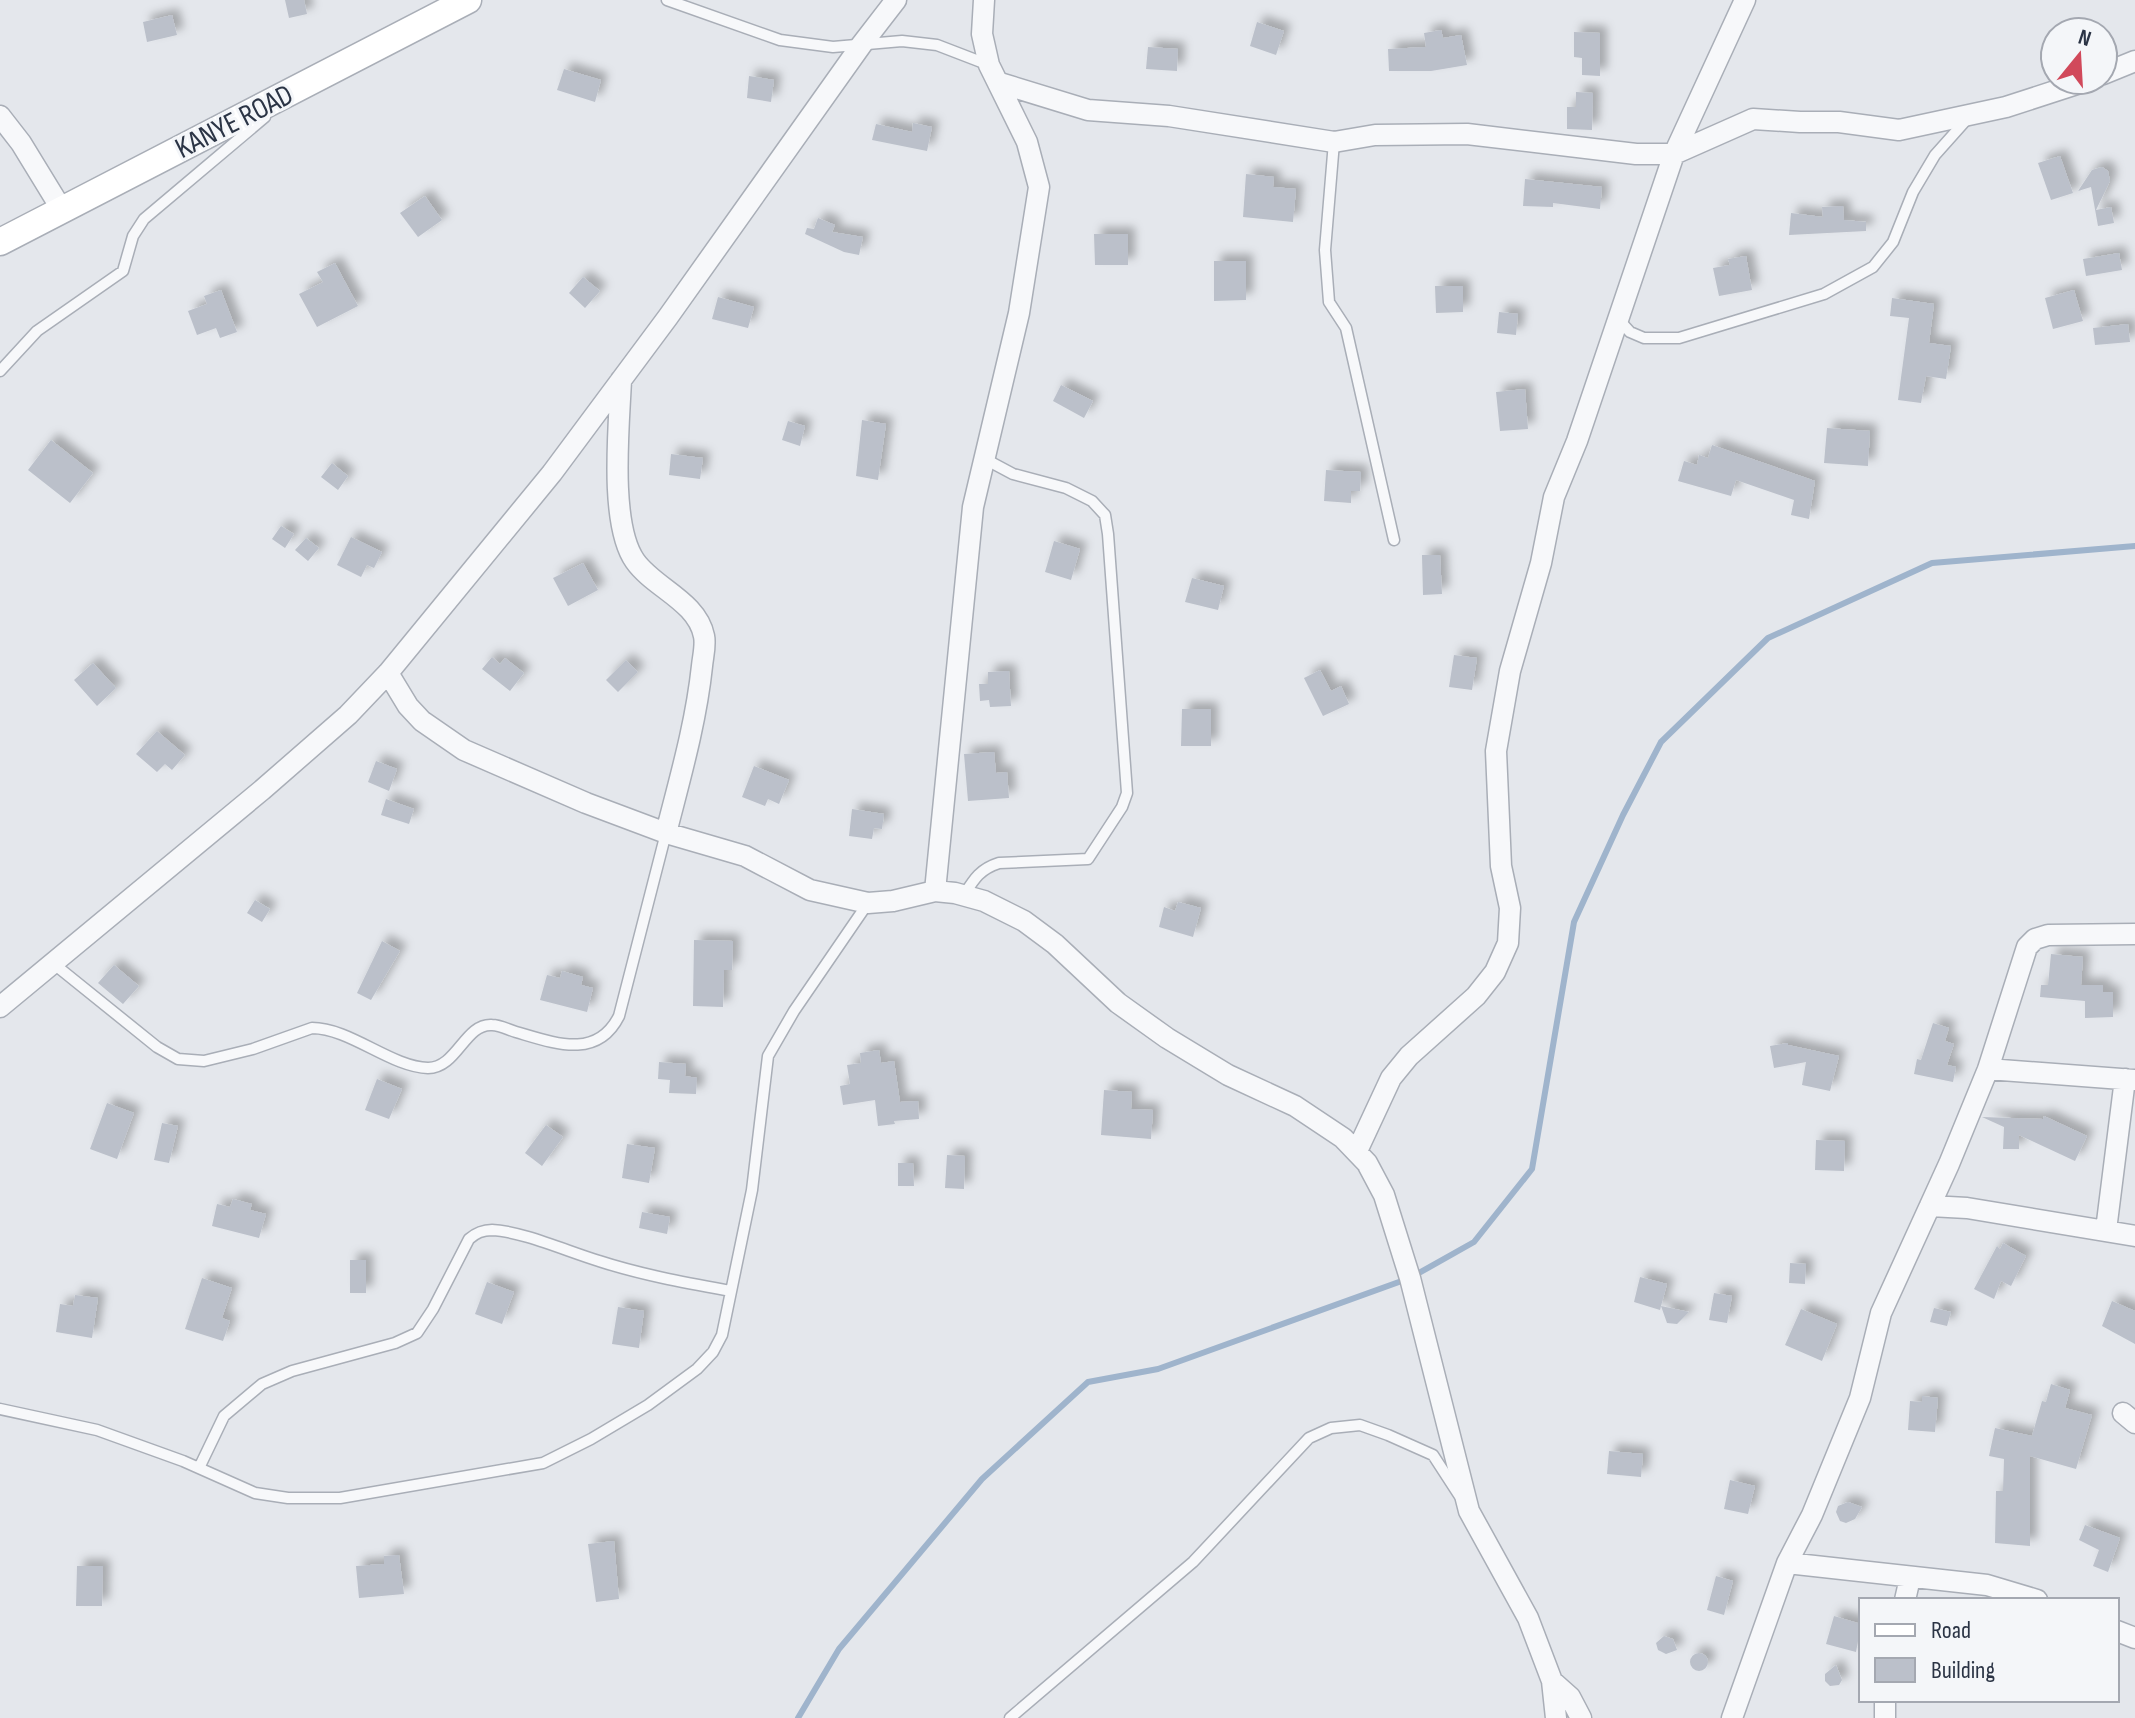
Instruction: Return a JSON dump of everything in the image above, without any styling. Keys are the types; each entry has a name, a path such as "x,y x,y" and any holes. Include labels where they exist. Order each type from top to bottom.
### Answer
{"main road":[{"name":"KANYE ROAD","path":"0,242 468,0"}],"street":[{"path":"0,1007 262,790 348,715 388,673 552,473 896,0"},
{"path":"935,891 971,523 983,458 1019,313 1039,187 1027,142 989,65 982,34 984,0"},
{"path":"1357,1151 1391,1078 1409,1056 1476,996 1495,972 1508,943 1510,908 1501,866 1496,751 1510,671 1541,563 1554,497 1577,441 1674,154 1745,0"},
{"path":"1000,83 1088,110 1169,116 1334,142 1375,135 1467,134 1636,154 1674,154 1753,119 1839,122 1899,130 2006,107 2040,96"},
{"path":"0,116 21,143 62,210"},
{"path":"621,380 617,476 625,544 651,579 689,608 700,624 705,639 699,693 666,833"},
{"path":"388,673 408,706 422,721 464,750 586,803 666,833 745,856 810,890 868,903 893,901 935,891 984,901 1024,921 1055,944 1118,1003 1167,1038 1228,1075 1295,1106 1343,1138 1357,1151 1384,1195 1410,1278 1469,1511 1528,1618 1552,1681 1556,1718"},
{"path":"1732,1718 1787,1563 1812,1515 1860,1398 1881,1313 1988,1069 2027,947 2035,939 2048,935 2135,934"},
{"path":"1988,1069 2130,1079 2106,1230"},
{"path":"1930,1206 1967,1208 2135,1236"},
{"path":"1787,1563 1987,1585 2030,1598"},
{"path":"1905,1598 1910,1578"},
{"path":"1552,1681 1570,1697 1581,1718"}],"lane":[{"path":"667,0 780,40 833,47 902,41 937,45 989,65"},
{"path":"0,371 37,331 123,271 133,236 144,219 300,87"},
{"path":"1618,319 1630,332 1644,338 1679,338 1824,294 1861,274 1873,267 1893,242 1913,192 1935,155 1970,115"},
{"path":"1334,142 1325,250 1329,302 1346,328 1394,540"},
{"path":"964,895 977,874 999,863 1088,859 1122,807 1127,793 1105,515 1092,501 1066,488 1025,478 983,458"},
{"path":"54,964 157,1047 178,1059 204,1061 253,1049 312,1028 349,1037 381,1053 425,1068 438,1067 478,1028 491,1024 557,1043 599,1041 619,1016 666,833"},
{"path":"0,1409 97,1430 199,1468 255,1493 288,1498 340,1498 543,1463 591,1439 648,1405 697,1369 713,1352 722,1335 752,1190 768,1056 794,1011 868,903"},
{"path":"199,1468 224,1416 262,1384 292,1371 395,1343 417,1333 469,1239 478,1232 508,1233 603,1263 731,1291"},
{"path":"1010,1718 1193,1562 1309,1438 1331,1428 1360,1425 1433,1455 1469,1511"}],"building":[{"path":"285,0 304,0 307,14 289,18"},
{"path":"172,15 177,35 147,42 143,22"},
{"path":"1257,22 1284,31 1276,55 1250,46"},
{"path":"1441,30 1443,38 1461,35 1467,65 1431,71 1389,71 1388,49 1426,47 1424,33"},
{"path":"1574,32 1600,33 1600,76 1582,75 1582,58 1574,57"},
{"path":"1148,47 1178,49 1177,71 1146,69"},
{"path":"564,69 601,80 595,102 557,90"},
{"path":"749,76 774,80 771,102 747,98"},
{"path":"1576,92 1593,93 1592,130 1567,129 1567,107 1576,107"},
{"path":"913,123 932,127 927,151 872,140 876,124 912,132"},
{"path":"2060,156 2073,193 2051,200 2038,163"},
{"path":"2102,167 2108,171 2110,181 2096,210 2111,207 2114,223 2098,226 2091,187 2078,191 2092,170"},
{"path":"1246,174 1274,177 1273,187 1296,189 1293,222 1243,217"},
{"path":"1525,179 1602,187 1600,209 1553,203 1553,207 1523,206"},
{"path":"425,196 442,220 418,237 400,213"},
{"path":"1843,206 1844,220 1866,222 1866,231 1789,235 1791,213 1823,217 1822,207"},
{"path":"818,218 835,225 832,232 863,237 859,255 844,252 805,234 807,228 814,229"},
{"path":"1094,234 1128,234 1128,265 1095,265"},
{"path":"2119,253 2122,270 2086,276 2083,259"},
{"path":"1746,256 1752,290 1719,296 1713,268 1730,265 1728,259"},
{"path":"1214,261 1246,261 1246,300 1214,301"},
{"path":"335,263 358,306 317,327 299,294 323,282 317,272"},
{"path":"583,277 600,291 585,308 569,293"},
{"path":"1435,286 1463,286 1463,312 1436,313"},
{"path":"221,290 237,332 220,338 216,328 197,335 188,311 207,304 204,296"},
{"path":"2074,290 2083,321 2053,329 2045,298"},
{"path":"718,297 754,307 748,328 712,319"},
{"path":"1892,298 1934,304 1929,343 1951,346 1946,379 1926,376 1921,403 1898,400 1909,318 1890,316"},
{"path":"1499,312 1518,314 1516,335 1497,333"},
{"path":"2128,324 2130,342 2095,345 2093,328"},
{"path":"1061,385 1093,401 1084,418 1053,401"},
{"path":"1525,389 1528,429 1500,431 1496,392"},
{"path":"862,420 886,424 878,480 856,476"},
{"path":"788,421 805,426 800,446 782,440"},
{"path":"1827,428 1870,431 1868,466 1824,463"},
{"path":"51,440 93,473 70,503 28,470"},
{"path":"1712,445 1815,481 1809,519 1791,515 1794,500 1736,480 1731,496 1678,481 1684,461 1697,465 1699,455 1708,458"},
{"path":"671,454 703,458 700,479 669,475"},
{"path":"332,463 348,476 338,490 321,477"},
{"path":"1326,470 1361,472 1360,491 1351,491 1351,503 1324,501"},
{"path":"281,526 294,534 285,548 272,539"},
{"path":"351,537 382,552 374,568 367,565 361,577 337,565"},
{"path":"306,538 319,548 308,561 295,550"},
{"path":"1054,541 1080,549 1071,580 1045,572"},
{"path":"1422,555 1440,555 1442,594 1423,595"},
{"path":"583,563 598,590 568,606 553,578"},
{"path":"1192,578 1224,586 1218,610 1185,602"},
{"path":"1454,655 1477,658 1472,690 1449,687"},
{"path":"492,657 500,664 505,658 524,673 510,691 482,669"},
{"path":"626,660 638,672 618,692 606,680"},
{"path":"93,663 116,688 97,706 74,680"},
{"path":"1320,670 1331,691 1341,686 1349,704 1323,716 1304,678"},
{"path":"1009,671 1011,706 990,707 989,700 980,701 979,684 988,684 988,672"},
{"path":"1182,709 1211,709 1211,746 1181,746"},
{"path":"157,731 185,755 172,770 165,764 157,772 136,754"},
{"path":"994,752 996,773 1007,772 1009,798 968,801 964,754"},
{"path":"376,761 397,769 389,791 368,782"},
{"path":"754,766 789,780 779,804 768,799 765,806 742,797"},
{"path":"386,799 414,809 409,824 381,815"},
{"path":"852,809 884,814 882,829 874,828 872,839 849,836"},
{"path":"255,900 270,909 262,922 247,913"},
{"path":"1178,902 1201,908 1193,937 1159,927 1164,907 1175,911"},
{"path":"694,940 733,941 732,970 724,970 723,1007 693,1006"},
{"path":"382,941 400,951 371,1000 357,993"},
{"path":"2051,954 2083,957 2081,985 2103,985 2103,992 2113,992 2113,1017 2085,1018 2085,1001 2040,997 2041,985 2048,985"},
{"path":"114,965 139,986 123,1004 98,983"},
{"path":"562,971 583,977 581,985 593,988 587,1012 540,1000 547,975 560,978"},
{"path":"1933,1023 1949,1028 1945,1041 1954,1044 1947,1065 1956,1067 1953,1082 1914,1074 1917,1059 1921,1060"},
{"path":"1788,1043 1839,1056 1830,1091 1802,1085 1806,1062 1774,1068 1770,1046"},
{"path":"879,1050 881,1063 894,1061 900,1102 918,1101 919,1119 878,1126 875,1100 843,1105 840,1086 850,1084 847,1065 861,1063 860,1053"},
{"path":"659,1062 686,1064 685,1076 697,1078 696,1094 669,1093 670,1080 658,1079"},
{"path":"377,1079 402,1089 389,1119 365,1110"},
{"path":"1104,1090 1132,1092 1131,1109 1153,1110 1151,1139 1101,1135"},
{"path":"107,1103 134,1113 117,1159 90,1149"},
{"path":"2044,1116 2087,1136 2075,1161 2019,1135 2019,1149 2003,1149 2004,1127 1982,1117 2043,1119"},
{"path":"162,1123 178,1126 169,1163 154,1160"},
{"path":"546,1125 563,1137 542,1166 525,1153"},
{"path":"1816,1140 1845,1141 1844,1171 1815,1170"},
{"path":"627,1144 655,1148 649,1183 622,1178"},
{"path":"947,1155 965,1156 964,1189 945,1188"},
{"path":"898,1163 913,1163 914,1186 898,1186"},
{"path":"233,1199 252,1204 250,1210 266,1214 259,1238 212,1226 217,1204 230,1207"},
{"path":"642,1212 670,1217 667,1234 639,1228"},
{"path":"2003,1243 2026,1256 2011,1286 2001,1281 1994,1299 1974,1289 1997,1246 2000,1249"},
{"path":"350,1260 366,1260 366,1293 350,1293"},
{"path":"1790,1263 1806,1264 1805,1284 1789,1283"},
{"path":"1640,1277 1667,1284 1660,1310 1634,1302"},
{"path":"202,1278 232,1288 222,1318 230,1321 223,1341 185,1329"},
{"path":"487,1282 514,1292 502,1324 475,1314"},
{"path":"1714,1293 1732,1296 1727,1323 1709,1320"},
{"path":"75,1295 98,1298 92,1338 56,1332 60,1304 73,1306"},
{"path":"2112,1301 2135,1311 2135,1344 2102,1326"},
{"path":"1661,1306 1689,1312 1677,1324 1667,1323"},
{"path":"618,1307 644,1311 639,1348 612,1344"},
{"path":"1934,1308 1951,1312 1947,1326 1930,1322"},
{"path":"1801,1309 1837,1324 1822,1361 1785,1345"},
{"path":"2051,1384 2070,1390 2065,1408 2092,1415 2076,1469 2030,1456 2030,1546 1995,1543 1996,1491 2003,1491 2004,1459 1989,1456 1995,1428 2032,1436 2042,1401 2046,1402"},
{"path":"1922,1396 1938,1398 1935,1432 1908,1430 1910,1401 1922,1402"},
{"path":"1609,1451 1643,1454 1641,1477 1607,1474"},
{"path":"1730,1480 1755,1486 1748,1514 1724,1509"},
{"path":"1848,1502 1862,1507 1855,1519 1846,1523 1840,1521 1836,1512 1838,1506"},
{"path":"2085,1525 2120,1538 2108,1572 2093,1566 2099,1550 2079,1540"},
{"path":"614,1541 619,1599 596,1602 588,1544"},
{"path":"399,1555 404,1594 359,1598 356,1566 384,1564 384,1556"},
{"path":"77,1566 103,1566 102,1606 76,1606"},
{"path":"1716,1576 1733,1581 1724,1615 1707,1610"},
{"path":"1834,1616 1859,1623 1856,1652 1826,1644"},
{"path":"1664,1636 1673,1639 1677,1650 1666,1654 1658,1650 1656,1643"},
{"path":"1699,1653 1708,1662 1699,1671 1690,1662"},
{"path":"1836,1665 1842,1680 1839,1685 1830,1686 1825,1681 1825,1674"}],"waterway":[{"path":"798,1718 839,1649 982,1479 1088,1382 1158,1369 1410,1278 1474,1242 1532,1169 1574,922 1623,815 1661,742 1768,638 1932,563 2135,546"}]}
